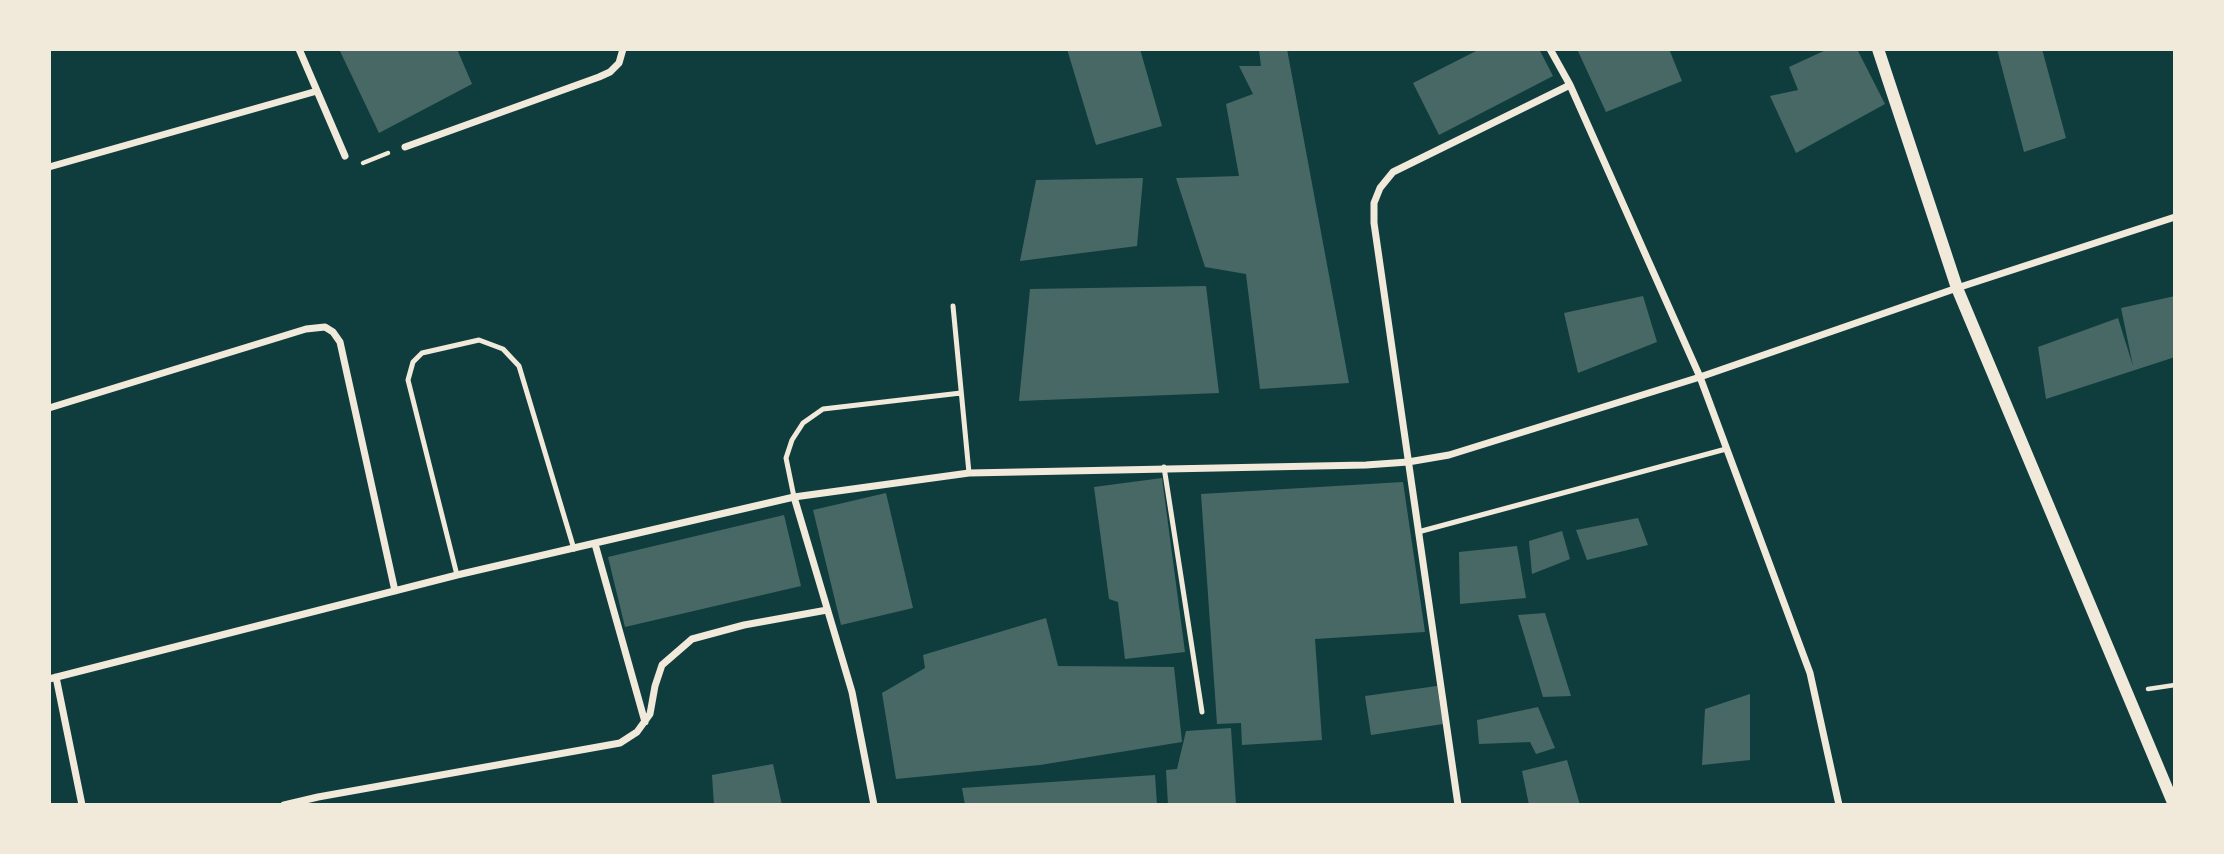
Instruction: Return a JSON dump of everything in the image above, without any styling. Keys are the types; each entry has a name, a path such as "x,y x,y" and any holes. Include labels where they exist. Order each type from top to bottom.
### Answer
{"street":[{"path":"299,49 345,156"},
{"path":"405,147 599,77 610,72 619,63 623,49"},
{"path":"1550,49 1570,85 1700,377 1810,673 1839,805"},
{"path":"1878,49 1957,288 2174,805"},
{"path":"1458,805 1374,223 1374,203 1380,188 1393,172 1570,85"},
{"path":"49,167 317,91"},
{"path":"82,805 52,678 457,575 794,497 969,473 1408,462 1449,454 1700,377 1957,288 2175,217"},
{"path":"49,408 306,329 325,327 333,332 340,342 395,591"},
{"path":"794,497 852,691 874,805"},
{"path":"595,544 645,722"},
{"path":"284,805 620,743 638,732 650,714 662,665 692,639 744,625 827,610"}],"lane":[{"path":"953,306 969,473"},
{"path":"457,575 408,380 414,362 422,353 479,340 503,349 519,366 574,549"},
{"path":"794,497 786,458 792,440 803,424 823,410 961,393"},
{"path":"1418,532 1727,449"},
{"path":"1164,467 1202,712"}],"path":[{"path":"366,162 387,154"}],"building":[{"path":"339,49 457,49 472,84 379,133"},
{"path":"1067,49 1140,49 1162,126 1096,145"},
{"path":"1287,49 1349,383 1260,389 1246,274 1205,267 1176,178 1239,176 1226,104 1253,94 1239,66 1261,66 1259,50"},
{"path":"1480,49 1539,49 1553,76 1439,135 1413,83"},
{"path":"1577,49 1669,49 1682,81 1606,112"},
{"path":"1828,49 1857,49 1885,104 1796,153 1770,96 1798,90 1789,67"},
{"path":"1997,49 2042,49 2066,138 2024,152"},
{"path":"1143,178 1137,246 1020,261 1036,180"},
{"path":"1206,286 1219,393 1019,401 1030,289"},
{"path":"1643,296 1657,342 1578,373 1564,313"},
{"path":"2175,296 2175,357 2046,399 2038,347 2118,318 2133,366 2121,308"},
{"path":"1162,478 1185,652 1125,659 1118,602 1109,599 1094,487"},
{"path":"1403,482 1425,632 1315,639 1322,740 1242,745 1241,723 1217,724 1201,494"},
{"path":"886,493 913,608 841,625 813,510"},
{"path":"784,515 801,586 625,627 608,557"},
{"path":"1638,518 1648,545 1587,560 1576,530"},
{"path":"1562,531 1570,559 1532,574 1529,541"},
{"path":"1517,546 1526,598 1460,604 1459,552"},
{"path":"1545,613 1571,696 1543,697 1518,615"},
{"path":"1046,618 1058,666 1174,667 1182,742 1040,765 896,779 882,693 925,668 923,655"},
{"path":"1437,686 1443,724 1371,735 1365,696"},
{"path":"1750,694 1750,760 1702,765 1705,709"},
{"path":"1538,707 1555,748 1536,754 1530,742 1479,744 1477,720"},
{"path":"1231,728 1236,805 1168,805 1166,770 1177,769 1186,731"},
{"path":"1567,760 1580,805 1529,805 1522,771"},
{"path":"773,764 782,805 714,805 712,775"},
{"path":"1155,775 1157,805 965,805 962,788"}]}
